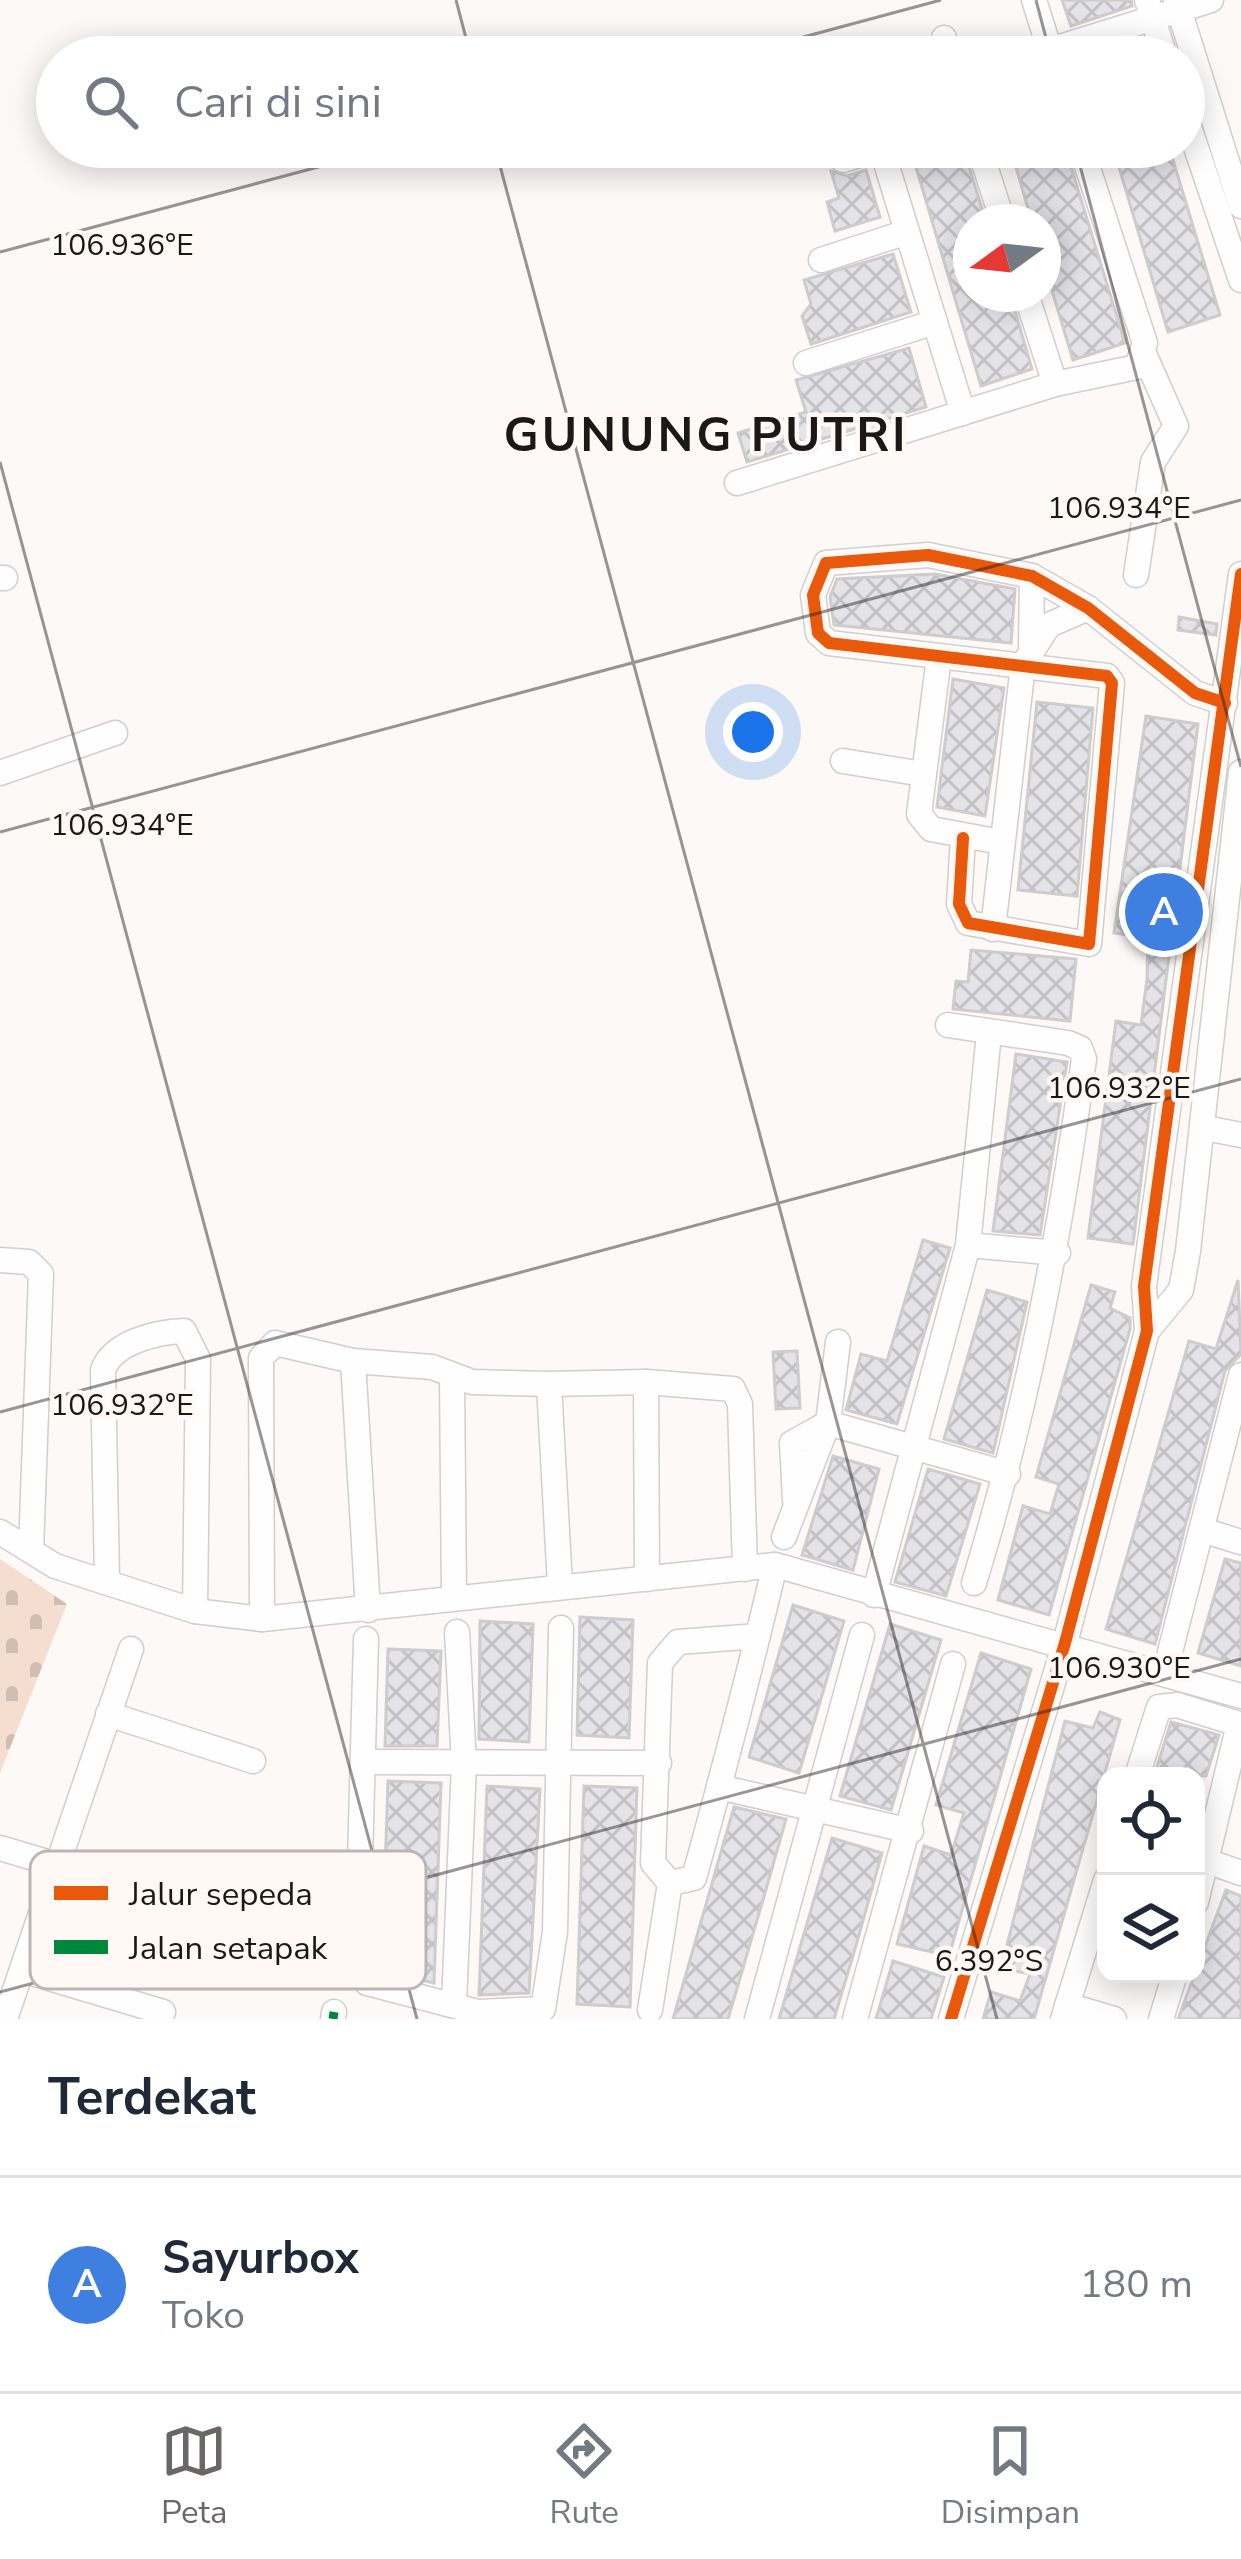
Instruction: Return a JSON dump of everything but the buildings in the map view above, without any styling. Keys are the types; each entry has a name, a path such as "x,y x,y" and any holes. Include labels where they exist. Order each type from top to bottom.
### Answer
{"street":[{"path":"1034,0 1040,36"},
{"path":"1087,36 1149,9 1211,0"},
{"path":"1177,5 1187,36"},
{"path":"1205,93 1241,206"},
{"path":"888,168 963,413"},
{"path":"986,168 997,204"},
{"path":"1088,168 1145,356 1176,426 1153,462 1136,575"},
{"path":"1203,168 1241,280"},
{"path":"821,260 908,232"},
{"path":"1032,312 1055,384"},
{"path":"806,363 935,322"},
{"path":"737,483 1055,384 1138,367 1145,356"},
{"path":"963,838 960,910 968,923 1089,944 1114,688 1107,676 1027,657 939,657 834,644 818,633 813,595 826,563 928,555 1032,576 1088,608 1195,693 1231,698"},
{"path":"951,2019 1065,1643 1147,1331 1144,1286 1231,698 1241,574"},
{"path":"993,929 1027,657 1032,576"},
{"path":"1027,657 1049,625 1088,608"},
{"path":"939,657 919,811 923,821 963,838 1001,842"},
{"path":"0,773 116,734"},
{"path":"843,761 923,774"},
{"path":"1147,1331 1181,1290 1205,1129 1241,772"},
{"path":"949,1025 1067,1043 1080,1048 1084,1058 1058,1252 1008,1474 974,1583"},
{"path":"874,1595 968,1245 989,1033"},
{"path":"1205,1129 1241,1135"},
{"path":"968,1245 1058,1252"},
{"path":"0,1260 28,1262 41,1274 32,1550"},
{"path":"107,1580 104,1370 111,1354 159,1332 184,1331 198,1359 195,1611"},
{"path":"784,1537 828,1423 838,1342"},
{"path":"262,1619 261,1358 274,1343 352,1361 410,1363 472,1382 729,1387 739,1397 745,1569"},
{"path":"352,1361 368,1610"},
{"path":"452,1375 454,1598"},
{"path":"1170,1652 1240,1381"},
{"path":"646,1382 647,1579"},
{"path":"549,1384 560,1586"},
{"path":"828,1423 1008,1474"},
{"path":"1202,1530 1241,1542"},
{"path":"0,1532 55,1566 195,1611 262,1619 775,1565 1241,1696"},
{"path":"670,1882 694,1878 775,1565"},
{"path":"392,1989 478,2012 543,2009 556,1932 561,1628"},
{"path":"454,2004 464,1764 457,1632"},
{"path":"757,2019 862,1635"},
{"path":"670,1882 653,1863 660,1663 665,1651 679,1642 758,1636"},
{"path":"360,1851 366,1639"},
{"path":"64,1851 131,1648"},
{"path":"855,2019 911,1831 953,1664"},
{"path":"1140,1767 1159,1708 1177,1705 1239,1724 1205,1849"},
{"path":"109,1714 253,1761"},
{"path":"363,1762 659,1763"},
{"path":"719,1786 911,1831"},
{"path":"0,1848 30,1856"},
{"path":"1205,1861 1241,1873"},
{"path":"650,2011 670,1882"},
{"path":"1097,1909 1065,2012 1114,2019"},
{"path":"5,2019 30,1947"},
{"path":"22,1970 30,1972"},
{"path":"1161,2019 1171,1983"},
{"path":"86,1989 163,2012"}],"green space":[{"path":"0,1559 67,1604 0,1773"}],"marked path":[{"path":"333,2019 334,2012"}],"cycle path":[{"path":"963,838 959,904 968,923 1089,944 1112,683 1107,676 829,643 818,633 813,595 826,563 928,555 1032,576 1088,608 1195,693 1225,703"},
{"path":"951,2019 1065,1643 1147,1331 1144,1286 1241,574"}],"place":[{"name":"Sayurbox","path":"1164,912"}],"district":[{"name":"GUNUNG PUTRI","path":"706,434"}]}
